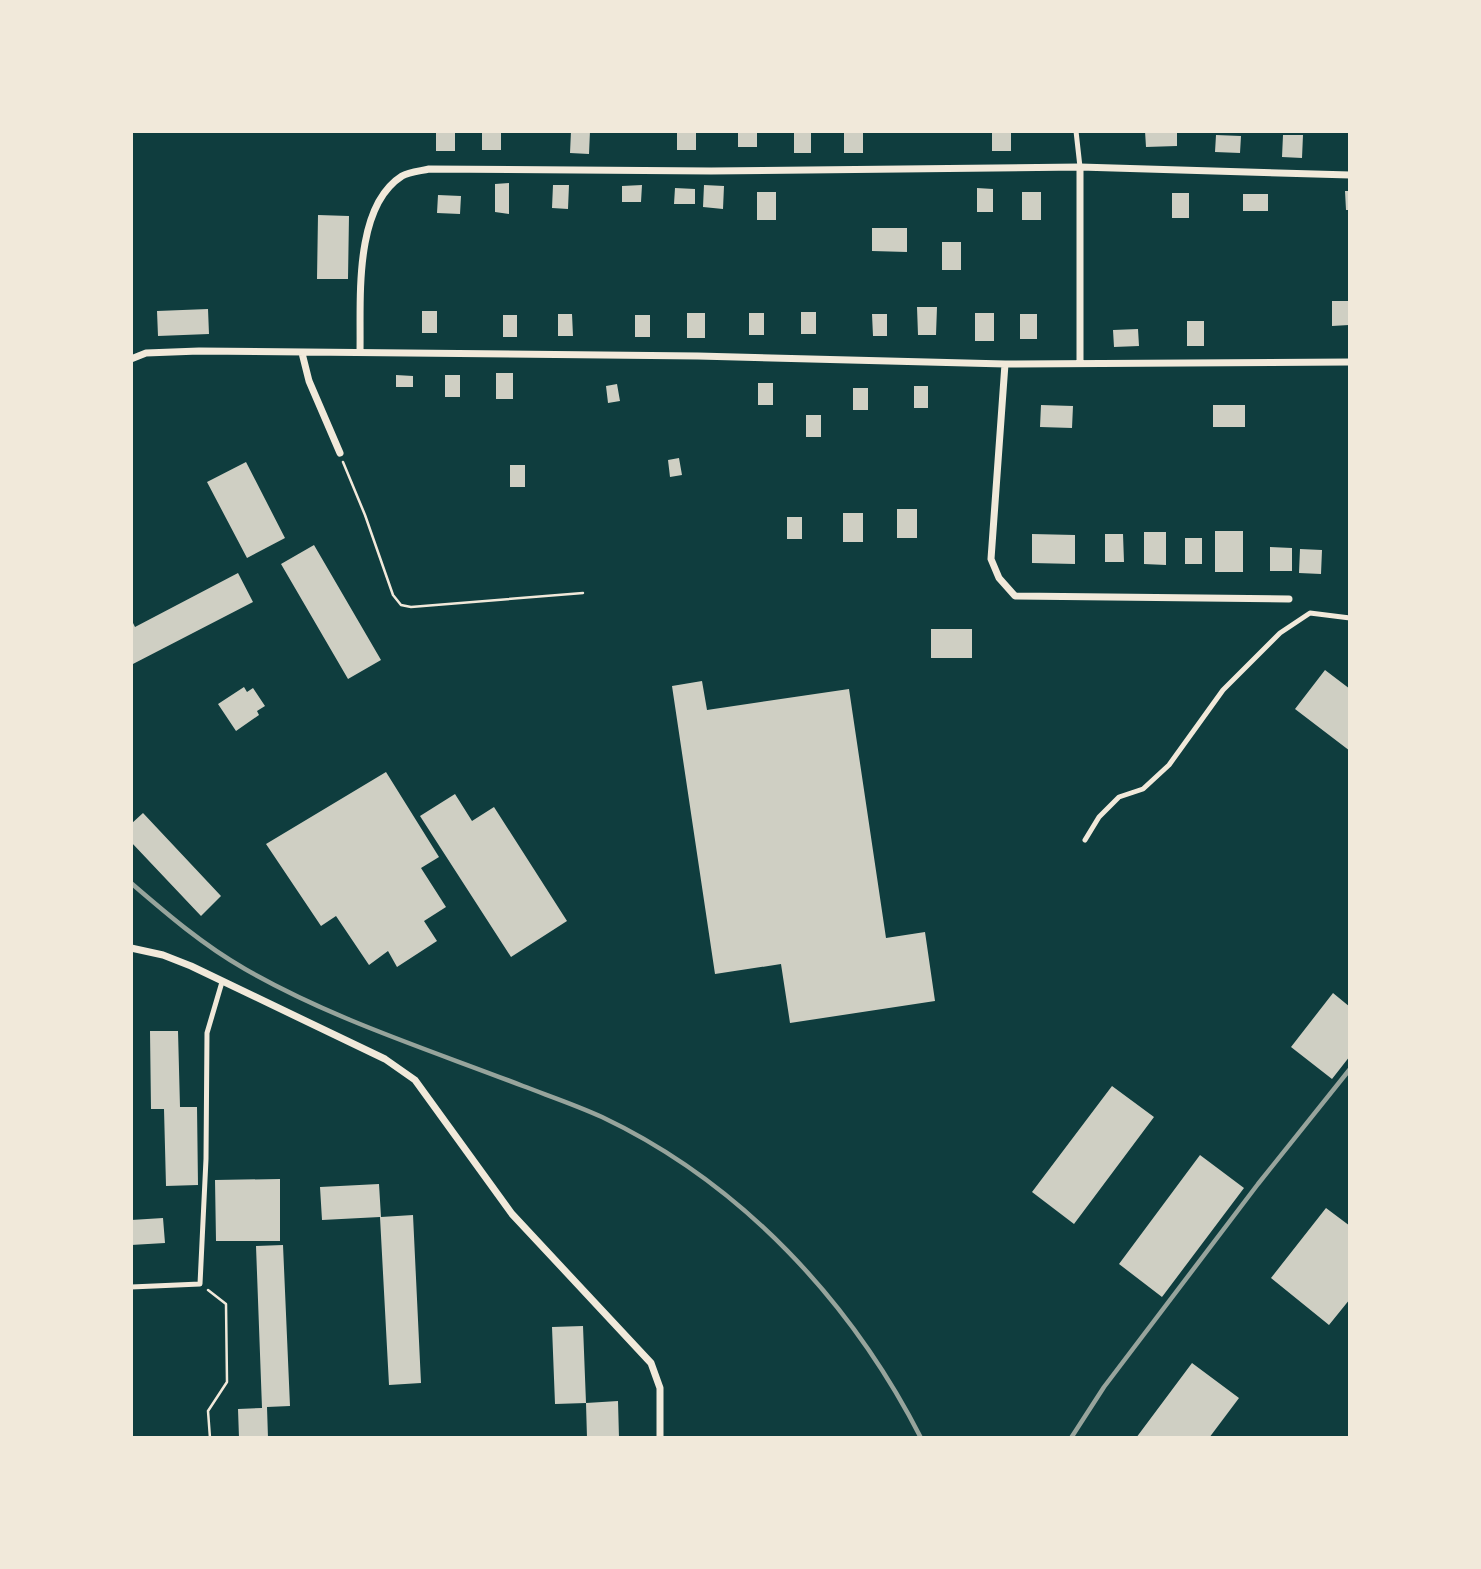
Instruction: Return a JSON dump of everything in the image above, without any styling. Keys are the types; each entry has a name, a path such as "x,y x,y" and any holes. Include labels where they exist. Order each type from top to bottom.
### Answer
{"street":[{"path":"360,352 362,269 371,216 383,196 403,176 429,169 711,171 1080,167 1350,175"},
{"path":"1080,167 1080,363"},
{"path":"131,359 146,353 360,352 698,356 1005,364 1350,362"},
{"path":"302,353 309,381 340,453"},
{"path":"1005,364 991,559 999,578 1015,596 1289,599"},
{"path":"131,948 163,955 222,982 385,1059 415,1080 512,1214 651,1363 660,1388 660,1438"}],"lane":[{"path":"1076,131 1080,167"},
{"path":"1085,840 1099,817 1119,797 1143,789 1170,765 1223,690 1280,632 1310,613 1350,618"},
{"path":"131,1287 200,1284 206,1158 207,1033 222,982"}],"path":[{"path":"340,453 393,595 401,605 411,607 583,593"},
{"path":"200,1284 226,1304 228,1382 208,1411 209,1438"}],"building":[{"path":"436,131 455,131 455,151 436,151"},
{"path":"482,131 501,131 501,150 482,150"},
{"path":"571,131 590,131 589,154 570,153"},
{"path":"677,131 696,131 696,150 677,150"},
{"path":"738,131 757,131 757,147 738,147"},
{"path":"794,131 811,131 811,153 794,153"},
{"path":"844,131 863,131 863,153 844,153"},
{"path":"992,131 1011,131 1011,151 992,151"},
{"path":"1145,131 1177,131 1177,146 1146,147"},
{"path":"1216,135 1241,136 1240,153 1215,152"},
{"path":"1283,135 1303,135 1302,158 1282,157"},
{"path":"509,183 509,214 495,212 495,184"},
{"path":"553,185 569,185 568,209 552,208"},
{"path":"642,185 641,202 622,202 622,186"},
{"path":"704,185 724,186 723,209 703,207"},
{"path":"675,188 695,189 695,204 674,204"},
{"path":"977,188 993,189 993,212 977,212"},
{"path":"1345,191 1350,191 1350,210 1346,210"},
{"path":"757,192 776,192 776,220 757,220"},
{"path":"1022,192 1041,192 1041,220 1022,220"},
{"path":"1172,193 1189,193 1189,218 1172,218"},
{"path":"1243,194 1268,194 1268,211 1243,211"},
{"path":"438,195 461,196 460,214 437,213"},
{"path":"318,215 349,216 348,279 317,279"},
{"path":"872,228 907,228 907,252 872,251"},
{"path":"942,242 961,242 961,270 942,270"},
{"path":"1332,301 1349,301 1349,325 1332,326"},
{"path":"917,307 937,307 936,335 918,335"},
{"path":"208,309 209,334 158,336 157,311"},
{"path":"422,311 437,311 437,333 422,333"},
{"path":"801,312 816,312 816,334 801,334"},
{"path":"687,313 705,313 705,338 687,338"},
{"path":"749,313 764,313 764,335 749,335"},
{"path":"975,313 994,313 994,341 975,341"},
{"path":"558,314 572,314 573,336 558,336"},
{"path":"872,314 887,314 887,336 873,336"},
{"path":"1020,314 1037,314 1037,339 1020,339"},
{"path":"503,315 517,315 517,337 503,337"},
{"path":"635,315 650,315 650,337 635,337"},
{"path":"1187,321 1204,321 1204,346 1187,346"},
{"path":"1138,329 1139,346 1114,347 1113,330"},
{"path":"496,373 513,373 513,399 496,399"},
{"path":"396,375 413,376 413,387 396,387"},
{"path":"445,375 460,375 460,397 445,397"},
{"path":"758,383 773,383 773,405 758,405"},
{"path":"617,384 620,401 608,403 606,386"},
{"path":"914,386 928,386 928,408 914,408"},
{"path":"853,388 868,388 868,410 853,410"},
{"path":"1041,405 1073,406 1072,428 1040,427"},
{"path":"1213,405 1245,405 1245,427 1213,427"},
{"path":"806,415 821,415 821,437 806,437"},
{"path":"679,458 682,475 670,477 668,460"},
{"path":"246,462 285,538 247,558 207,482"},
{"path":"510,465 525,465 525,487 510,487"},
{"path":"897,509 917,509 917,538 897,538"},
{"path":"843,513 863,513 863,542 843,542"},
{"path":"787,517 802,517 802,539 787,539"},
{"path":"1215,531 1243,531 1243,572 1215,572"},
{"path":"1144,532 1166,532 1166,565 1144,564"},
{"path":"1032,534 1075,535 1075,564 1032,563"},
{"path":"1105,534 1123,534 1124,562 1105,562"},
{"path":"1185,538 1202,538 1202,564 1185,564"},
{"path":"314,545 381,660 348,679 281,564"},
{"path":"1270,547 1292,548 1292,571 1270,571"},
{"path":"1300,549 1322,550 1321,574 1299,573"},
{"path":"238,573 253,602 131,665 131,619 135,627"},
{"path":"931,629 972,629 972,658 931,658"},
{"path":"1325,670 1350,689 1350,751 1295,709"},
{"path":"702,681 707,710 849,689 886,938 925,932 935,1001 790,1023 781,964 715,974 672,686"},
{"path":"244,687 247,692 253,688 265,706 257,711 259,715 236,731 218,704"},
{"path":"386,772 439,857 421,868 446,907 424,921 437,941 397,967 388,951 369,965 336,916 321,926 266,844"},
{"path":"455,794 472,821 494,807 567,921 511,957 420,816"},
{"path":"143,813 221,896 201,916 131,842 131,824"},
{"path":"1333,993 1350,1007 1350,1056 1332,1079 1291,1047"},
{"path":"150,1031 178,1031 180,1107 197,1107 198,1185 166,1186 164,1109 151,1109"},
{"path":"1112,1086 1154,1117 1074,1224 1032,1192"},
{"path":"1200,1155 1244,1188 1162,1297 1119,1264"},
{"path":"280,1179 280,1241 216,1241 215,1180"},
{"path":"379,1184 381,1217 413,1215 421,1383 389,1385 380,1217 322,1220 320,1187"},
{"path":"1326,1208 1350,1226 1350,1299 1329,1325 1271,1278"},
{"path":"163,1218 165,1243 131,1245 131,1220"},
{"path":"283,1245 290,1406 267,1407 268,1438 239,1438 238,1409 262,1408 256,1246"},
{"path":"583,1326 586,1403 555,1404 552,1327"},
{"path":"1192,1363 1239,1398 1209,1438 1136,1438"},
{"path":"618,1401 619,1438 587,1438 586,1403"}],"railway":[{"path":"131,883 215,950 278,987 382,1033 602,1117 653,1144 701,1176 746,1211 826,1294 861,1339 921,1438"},
{"path":"1071,1438 1104,1387 1258,1184 1350,1069"}]}
